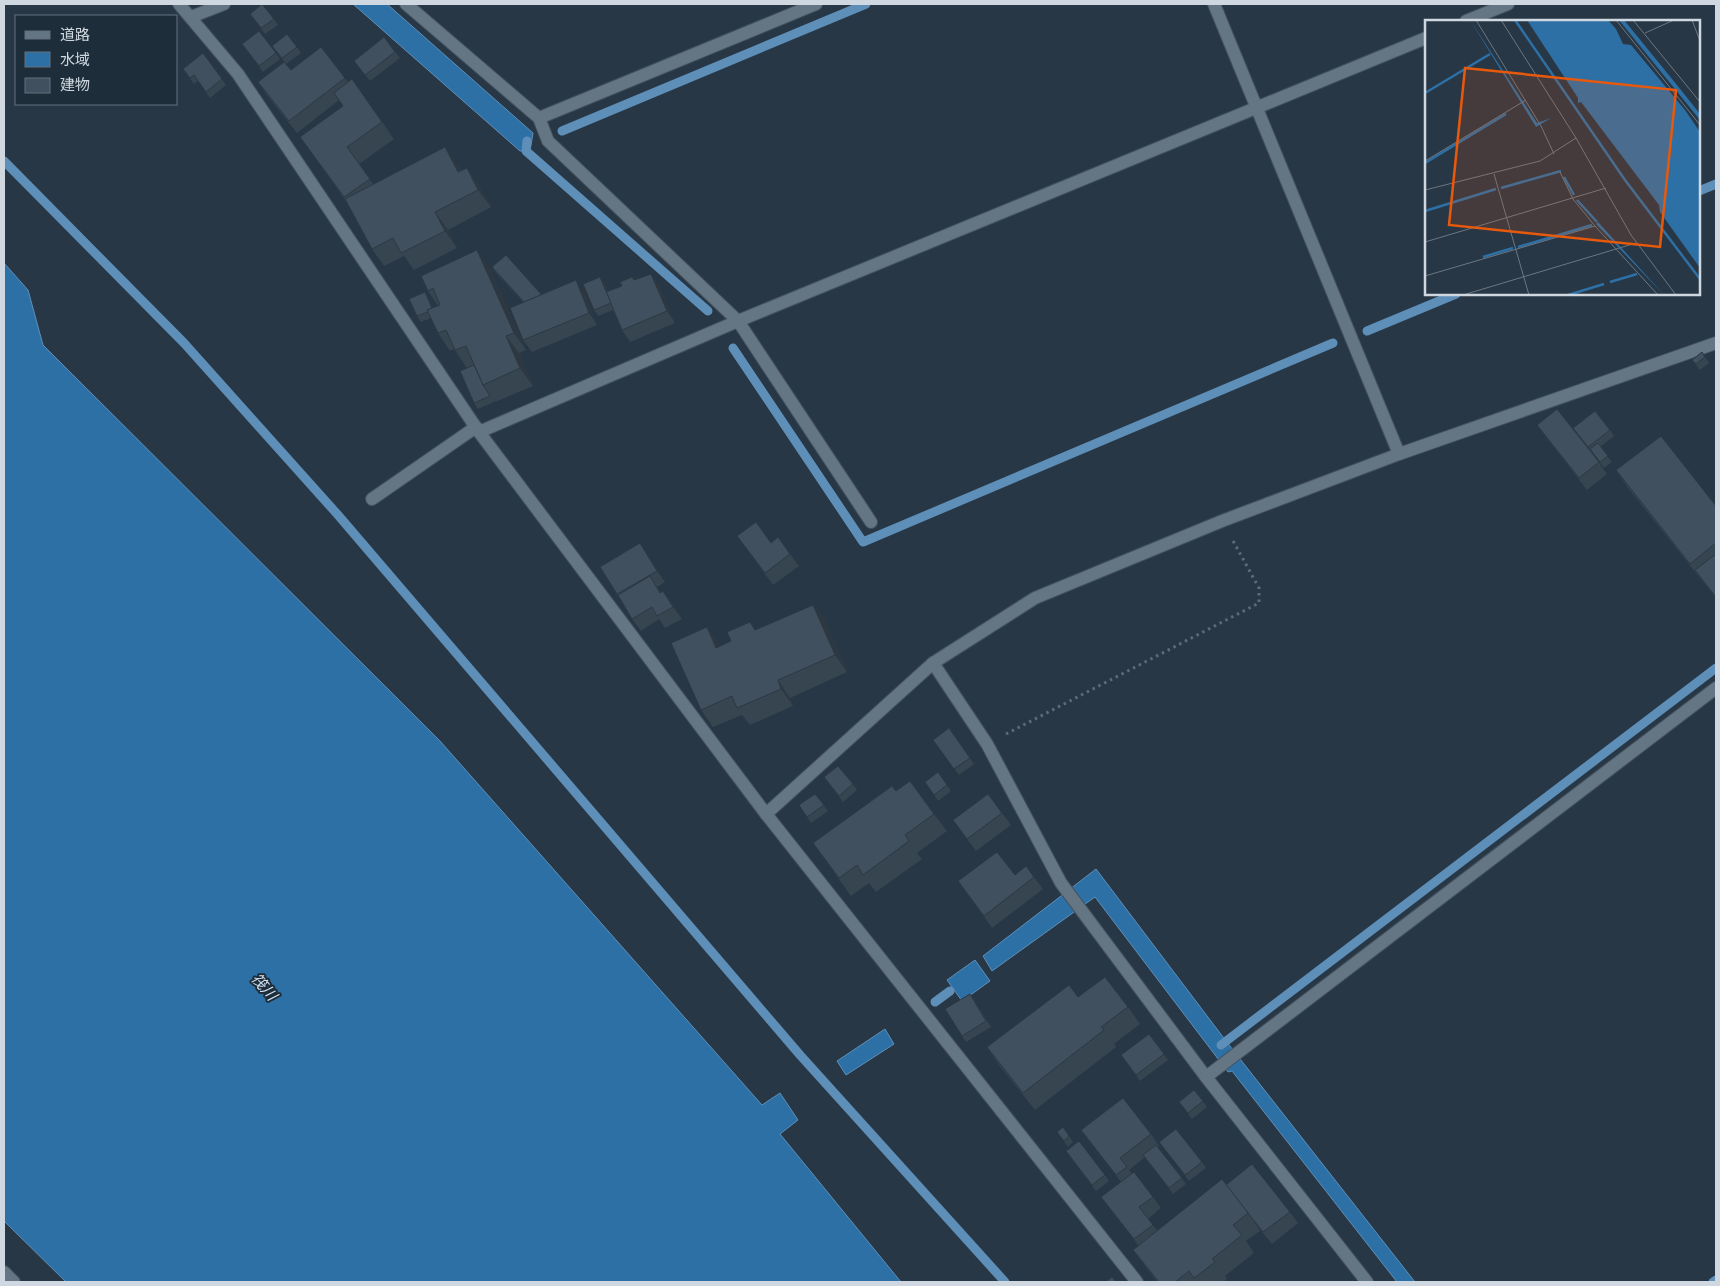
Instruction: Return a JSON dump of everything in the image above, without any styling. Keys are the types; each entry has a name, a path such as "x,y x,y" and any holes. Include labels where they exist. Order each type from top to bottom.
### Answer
{"street":[{"path":"179,4 192,17 238,74 477,429 766,814 1137,1282"},
{"path":"192,17 224,4"},
{"path":"406,4 539,118 548,141 738,321 871,522"},
{"path":"539,118 816,4"},
{"path":"1214,4 1399,454"},
{"path":"1468,20 1508,4"},
{"path":"372,499 477,429 1425,38"},
{"path":"766,814 933,663 1035,598 1222,521 1399,454 1716,344"},
{"path":"933,663 986,744 1061,884 1206,1077 1367,1282"},
{"path":"1206,1077 1716,688"},
{"path":"4,1272 14,1282"}],"path":[{"path":"986,744 1259,603 1259,588 1222,521"}],"water":[{"path":"353,4 387,4 533,133 530,151 520,151"},
{"name":"筏川","path":"4,263 28,290 43,345 440,741 762,1105 780,1093 798,1120 780,1134 901,1282 66,1282 4,1221"},
{"path":"1096,869 1226,1041 1415,1282 1397,1282 1232,1071 1228,1072 1095,897 992,971 983,956"},
{"path":"975,960 990,981 962,1001 947,980"},
{"path":"885,1029 894,1044 846,1075 837,1061"}],"building":[{"path":"262,4 274,19 261,28 250,14"},
{"path":"259,31 276,53 259,66 242,44"},
{"path":"287,34 297,47 282,58 272,46"},
{"path":"384,37 395,52 365,75 354,61"},
{"path":"321,47 345,78 289,121 258,82 284,62 291,70"},
{"path":"203,53 222,79 206,92 194,75 190,78 183,69"},
{"path":"352,79 382,122 347,147 370,179 344,197 300,137 343,106 334,93"},
{"path":"445,147 458,172 467,168 478,190 435,212 445,231 401,253 393,238 372,249 345,199"},
{"path":"477,250 514,333 506,336 520,368 483,385 466,346 455,350 446,330 438,333 427,310 440,305 433,288 428,291 421,276"},
{"path":"506,255 541,294 539,296 524,302 492,267"},
{"path":"651,274 667,311 622,330 606,292 622,286 620,282 632,277 634,280"},
{"path":"600,277 611,303 594,310 583,284"},
{"path":"576,280 589,313 523,340 510,308"},
{"path":"425,292 432,308 427,310 428,312 417,316 409,299"},
{"path":"1702,352 1705,357 1696,364 1692,360"},
{"path":"474,365 490,396 474,403 460,371"},
{"path":"1557,409 1599,462 1579,478 1537,425"},
{"path":"1595,411 1610,430 1588,447 1573,428"},
{"path":"1661,436 1716,506 1716,543 1690,564 1616,470"},
{"path":"1598,443 1608,456 1600,462 1590,449"},
{"path":"756,522 771,543 778,537 790,554 765,573 737,536"},
{"path":"640,543 657,571 617,594 600,567"},
{"path":"1716,554 1716,597 1695,570"},
{"path":"650,576 660,593 663,591 673,607 657,616 652,607 632,619 618,595"},
{"path":"813,605 835,655 778,680 781,689 737,708 732,696 701,710 671,643 707,627 716,648 731,641 727,632 750,622 755,630"},
{"path":"949,728 970,758 954,769 933,740"},
{"path":"838,766 853,784 839,796 824,777"},
{"path":"938,772 947,785 934,795 925,782"},
{"path":"910,781 934,814 905,835 909,841 863,875 857,865 839,878 813,843 892,786 896,791"},
{"path":"815,794 824,805 807,817 799,805"},
{"path":"988,794 1002,813 967,839 953,820"},
{"path":"997,852 1015,875 1026,866 1034,877 984,916 958,881"},
{"path":"1105,977 1128,1007 1101,1027 1104,1030 1023,1093 987,1047 1069,985 1078,997"},
{"path":"970,994 986,1021 962,1036 945,1009"},
{"path":"1149,1034 1164,1054 1136,1075 1121,1055"},
{"path":"1194,1090 1203,1101 1188,1113 1179,1102"},
{"path":"1123,1098 1151,1134 1120,1158 1127,1167 1116,1175 1081,1130"},
{"path":"1063,1127 1069,1136 1064,1141 1057,1132"},
{"path":"1176,1129 1202,1162 1185,1175 1159,1142"},
{"path":"1079,1141 1105,1175 1092,1185 1066,1151"},
{"path":"1156,1145 1182,1178 1169,1188 1143,1155"},
{"path":"1252,1164 1290,1212 1263,1232 1226,1185"},
{"path":"1134,1172 1153,1197 1139,1207 1153,1225 1134,1239 1101,1197"},
{"path":"1222,1179 1248,1213 1233,1225 1242,1235 1212,1259 1215,1262 1194,1278 1189,1271 1175,1282 1159,1282 1133,1250"},
{"path":"1112,1277 1116,1282 1106,1282"}],"waterway":[{"path":"562,131 866,4"},
{"path":"527,141 526,151 708,311"},
{"path":"4,161 184,343 338,515 800,1055 1005,1282"},
{"path":"1700,191 1716,184"},
{"path":"1367,331 1454,295"},
{"path":"733,348 863,542 1333,343"},
{"path":"1221,1045 1716,668"},
{"path":"935,1002 950,991"}]}
